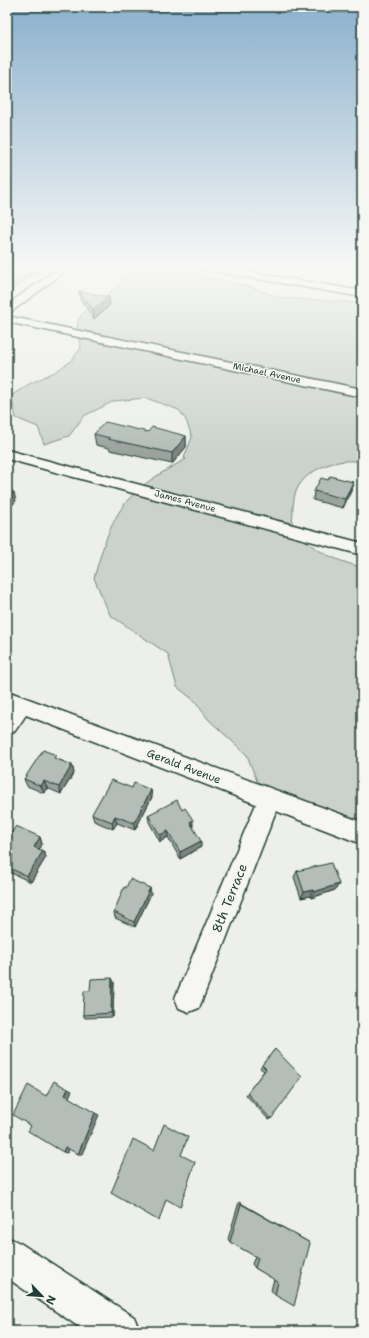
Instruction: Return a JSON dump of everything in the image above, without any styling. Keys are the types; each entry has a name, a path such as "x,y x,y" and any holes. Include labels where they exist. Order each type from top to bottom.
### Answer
{"main road":[{"path":"7,1256 120,1331"}],"street":[{"name":"Michael Avenue","path":"47,327 362,393"},
{"name":"James Avenue","path":"7,454 362,549"},
{"path":"7,725 15,702"},
{"name":"Gerald Avenue","path":"15,702 362,833"},
{"name":"8th Terrace","path":"189,998 270,798"}],"shaded area":[{"path":"77,327 362,327 362,462 344,461 334,463 308,475 295,493 292,527 315,548 333,558 362,567 362,834 263,797 247,755 208,719 195,701 177,687 168,654 110,615 94,578 105,542 115,519 130,498 139,489 186,459 184,458 192,437 186,420 179,410 146,398 114,401 84,416 69,436 44,444 38,427 16,418 11,396 29,384 55,372 71,361 81,348"}],"building":[{"path":"105,422 148,432 152,427 186,436 172,453 108,439 110,438 94,434"},
{"path":"330,476 353,482 345,499 314,491 321,478 328,480"},
{"path":"7,490 14,492 7,499"},
{"path":"43,750 56,755 54,758 72,765 59,787 44,781 41,786 24,779"},
{"path":"111,780 132,788 134,783 151,790 134,823 115,816 112,822 92,814"},
{"path":"177,800 182,810 185,808 193,820 190,822 201,841 180,852 168,831 160,835 148,815"},
{"path":"16,826 40,837 34,847 43,851 27,876 7,867 7,838"},
{"path":"331,863 339,884 314,892 313,890 304,892 297,871"},
{"path":"130,879 150,888 134,922 114,912 124,887 126,888"},
{"path":"112,978 111,1013 83,1015 84,991 90,991 91,979"},
{"path":"275,1049 302,1077 271,1119 247,1093 266,1069 262,1065"},
{"path":"54,1081 68,1089 65,1095 95,1113 78,1154 65,1147 63,1152 28,1131 31,1126 13,1115 28,1085 46,1096"},
{"path":"164,1124 188,1137 181,1155 195,1162 180,1207 166,1199 159,1221 111,1193 133,1139 154,1150"},
{"path":"241,1204 310,1243 294,1306 275,1295 278,1282 255,1268 258,1258 230,1242"}]}
